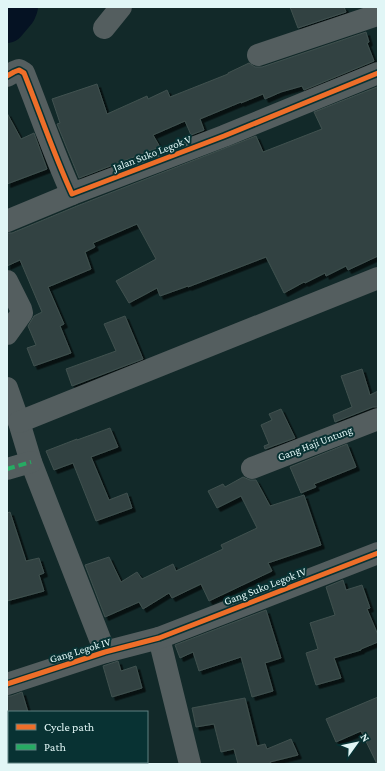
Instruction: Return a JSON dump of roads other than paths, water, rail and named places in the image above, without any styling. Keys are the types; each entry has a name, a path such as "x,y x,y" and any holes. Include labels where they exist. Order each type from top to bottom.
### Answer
{"street":[{"path":"104,28 121,7"},
{"path":"258,55 374,17"},
{"path":"7,76 19,70 24,73 63,175 72,194"},
{"name":"Jalan Suko Legok V","path":"7,221 72,194 224,136 378,73"},
{"path":"19,422 378,278"},
{"path":"7,280 22,313 7,334"},
{"path":"7,388 31,462 105,652"},
{"name":"Gang Haji Untung","path":"252,468 378,419"},
{"path":"7,469 31,462"},
{"name":"Gang Suko Legok IV","path":"159,638 378,553"},
{"path":"159,638 190,764"},
{"name":"Gang Legok IV","path":"7,684 105,652 159,638"}],"waterway":[{"path":"7,25 18,12 20,7"}]}
